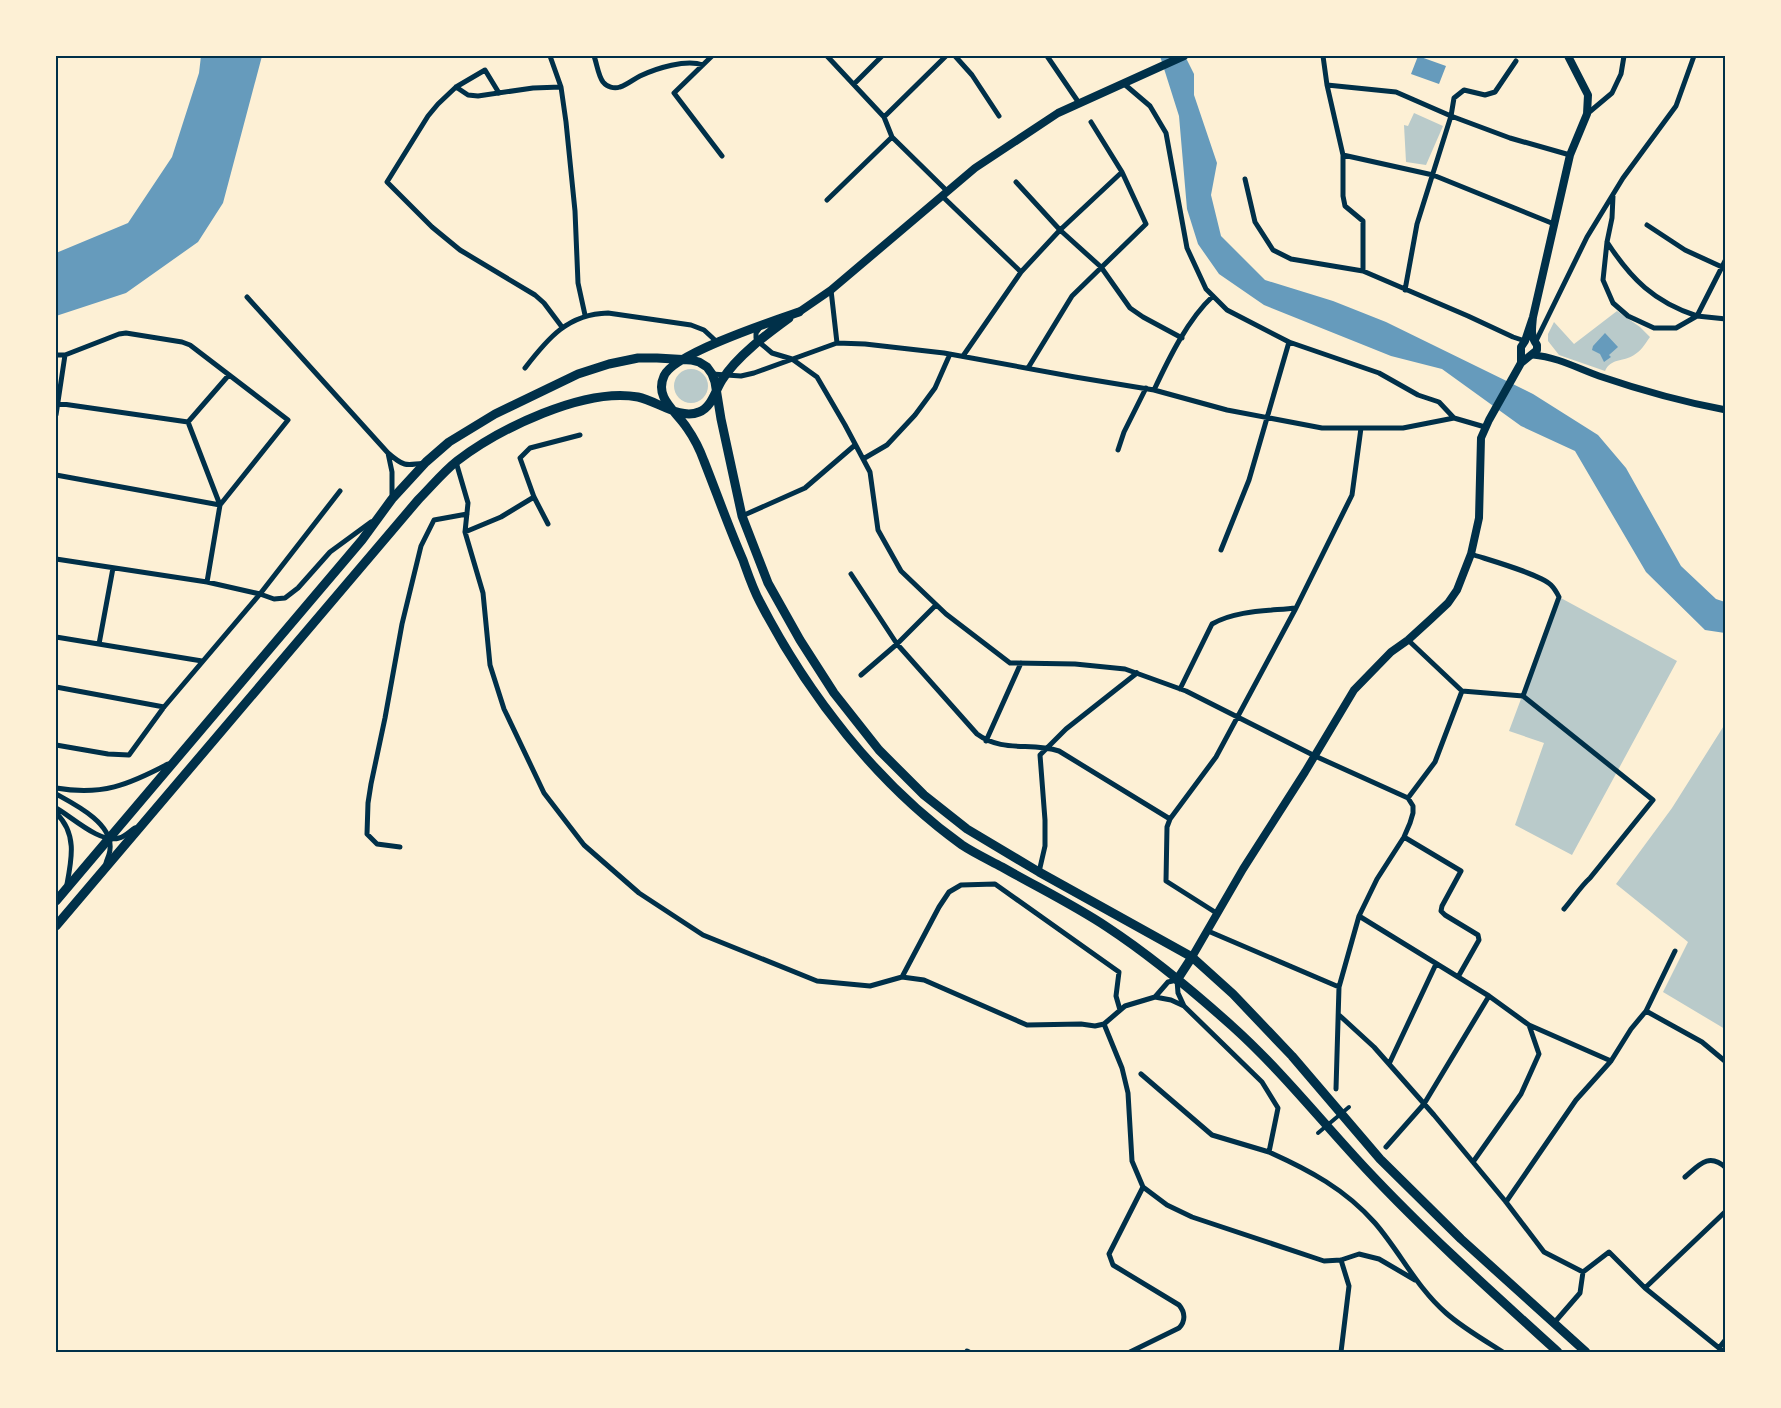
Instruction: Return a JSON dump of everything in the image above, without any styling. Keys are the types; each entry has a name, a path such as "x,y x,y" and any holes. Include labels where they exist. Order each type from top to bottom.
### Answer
{"highway":[{"path":"799,312 717,342 674,364 667,370 661,387 662,396 687,427 702,455 759,600 795,663 827,711 867,757 914,805 964,846 1107,926 1234,1027 1284,1077 1366,1169 1437,1242 1558,1353"},
{"path":"56,926 418,500 456,462 490,440 531,419 594,397 614,395 639,397 682,414 700,412 713,400 725,376 762,345 769,333 799,312"},
{"path":"56,901 362,540 392,499 426,462 449,442 495,414 578,375 609,364 638,358 699,362 707,367 716,382 742,516 768,583 800,640 834,693 879,750 924,795 967,829 1192,957 1233,994 1292,1056 1380,1159 1461,1239 1586,1353"},
{"path":"1177,980 1192,957"}],"main road":[{"path":"799,312 831,290 975,168 1021,137 1058,113 1184,56"},
{"path":"1532,355 1526,355 1554,224 1570,155 1587,114 1588,95 1568,56"},
{"path":"1521,363 1537,351 1529,344"},
{"path":"1192,957 1354,690 1391,652 1408,640 1448,603 1457,590 1471,554 1479,518 1481,438 1529,344"}],"street":[{"path":"550,56 561,87 566,122 578,283 585,315"},
{"path":"594,56 604,84 614,88 652,71 689,62 703,65"},
{"path":"712,56 674,93 722,156"},
{"path":"827,56 884,117 892,137 1021,272"},
{"path":"854,84 882,56"},
{"path":"884,117 946,56"},
{"path":"955,56 972,75 999,116"},
{"path":"1047,56 1079,103"},
{"path":"1323,56 1327,85 1343,155 1345,206 1363,221 1363,271"},
{"path":"1587,114 1612,93 1621,74 1624,56"},
{"path":"1529,344 1613,194 1676,106 1694,56"},
{"path":"1405,290 1417,224 1451,116 1454,98 1464,90 1485,95 1495,92 1516,62"},
{"path":"499,93 485,70 456,87 428,116 387,182 432,227 460,250 535,295 562,327"},
{"path":"1123,82 1150,106 1166,133 1187,248 1206,289 1227,310 1289,342 1379,373 1418,395 1439,402 1454,418"},
{"path":"1327,85 1396,92 1510,138 1570,155"},
{"path":"456,87 473,96 533,88 561,87"},
{"path":"1588,95 1602,100"},
{"path":"1028,368 1072,296 1146,224 1122,172 1091,122"},
{"path":"827,200 892,137"},
{"path":"1343,155 1433,175 1554,224"},
{"path":"963,356 1021,272 1060,230 1122,172"},
{"path":"1245,179 1255,222 1273,250 1291,259 1363,271 1529,344 1548,356 1600,376 1694,404 1725,410"},
{"path":"1016,182 1060,230 1101,267 1130,308 1182,338"},
{"path":"1613,194 1604,280 1613,303 1628,316 1654,328 1676,328 1697,316 1725,259"},
{"path":"1647,225 1685,250 1722,267"},
{"path":"1607,242 1629,273 1647,291 1669,305 1697,316 1725,319"},
{"path":"831,290 837,343"},
{"path":"1154,390 1166,365 1202,306 1213,296"},
{"path":"247,297 388,453 400,463 410,465 426,462"},
{"path":"525,368 562,327 585,315 608,313 691,324 704,330 717,342"},
{"path":"761,326 756,333 756,338 762,345 772,353 792,359 817,377 870,472 878,530 901,571 946,614 1010,663 1075,664 1125,669 1180,689 1315,756 1408,798 1413,806 1413,813 1404,837 1377,879 1359,916 1339,987 1336,1089"},
{"path":"56,355 64,355 111,336 126,333 182,342 190,345 288,420 220,505 207,582"},
{"path":"1221,550 1249,480 1289,342"},
{"path":"712,374 741,376 837,343 865,344 963,356 1146,388 1227,410 1322,428 1403,428 1454,418 1487,424"},
{"path":"863,459 887,445 915,415 935,388 950,354"},
{"path":"56,415 64,355"},
{"path":"1532,355 1548,356"},
{"path":"188,422 228,375"},
{"path":"1118,450 1124,432 1146,388"},
{"path":"57,403 188,422"},
{"path":"188,422 220,505"},
{"path":"1218,914 1166,881 1166,834 1170,819 1216,757 1238,718 1352,495 1361,428"},
{"path":"548,524 534,496 520,458 530,448 580,435"},
{"path":"742,516 805,488 855,445"},
{"path":"388,453 392,472 392,499"},
{"path":"456,462 468,503 465,532 483,593 490,665 504,709 544,793 584,845 639,893 704,935 817,981 870,986 902,977 924,980 1027,1025 1095,1026 1104,1023 1125,1006 1155,997 1171,1000 1184,1006 1263,1082 1278,1108 1269,1152"},
{"path":"56,475 220,505"},
{"path":"56,745 108,754 129,755 164,707 260,594 340,491"},
{"path":"465,532 501,517 534,496"},
{"path":"400,847 377,844 368,834 368,803 402,624 421,546 434,520 467,514"},
{"path":"56,559 207,582 274,599 285,598 298,588 330,552 380,516"},
{"path":"1471,554 1520,570 1550,583 1559,597 1522,696"},
{"path":"99,644 113,568"},
{"path":"851,574 897,644 977,734 986,741 997,745 1047,747 1059,750 1170,819"},
{"path":"861,675 897,644 936,605"},
{"path":"1180,689 1212,624 1242,613 1296,608"},
{"path":"56,637 202,661"},
{"path":"1408,640 1462,691 1522,696 1653,800 1564,909"},
{"path":"986,741 1021,663"},
{"path":"1039,872 1045,846 1040,755 1137,674"},
{"path":"56,687 164,707"},
{"path":"1408,798 1435,762 1462,691"},
{"path":"56,788 78,792 102,790 136,781 175,761"},
{"path":"56,794 84,810 100,823 109,839 111,849 105,868"},
{"path":"56,808 92,832 109,839 119,838 142,825"},
{"path":"56,813 63,820 70,836 73,855 67,889"},
{"path":"1404,837 1461,872 1442,906 1442,911 1444,915 1478,935 1479,939 1458,977"},
{"path":"902,977 949,892 961,885 995,885 1119,972 1116,996 1120,1010"},
{"path":"1359,916 1489,996 1529,1025 1611,1061"},
{"path":"1208,931 1339,987"},
{"path":"1506,1202 1576,1100 1611,1061 1631,1029 1646,1011 1675,951"},
{"path":"1389,1064 1436,964"},
{"path":"1155,997 1168,982 1177,980 1178,993 1184,1006"},
{"path":"1386,1147 1424,1104 1489,996"},
{"path":"1646,1011 1702,1042 1725,1062"},
{"path":"1339,1015 1374,1047 1424,1104 1506,1202 1544,1252 1583,1272"},
{"path":"1104,1023 1122,1068 1128,1093 1132,1161 1143,1187 1167,1205 1192,1217 1324,1260 1341,1260 1359,1254 1379,1259 1419,1283"},
{"path":"1473,1162 1521,1094 1539,1054 1529,1025"},
{"path":"1141,1074 1212,1135 1269,1152 1309,1170 1343,1192 1375,1223 1419,1283 1445,1313 1503,1353"},
{"path":"1318,1133 1349,1107"},
{"path":"1685,1177 1702,1162 1714,1161 1724,1165"},
{"path":"1130,1353 1179,1328 1183,1324 1185,1315 1179,1305 1113,1265 1109,1254 1143,1187"},
{"path":"1645,1288 1725,1211"},
{"path":"1554,1323 1580,1293 1583,1272 1606,1250 1645,1288 1725,1353"},
{"path":"1341,1260 1349,1286 1341,1353"},
{"path":"1719,1348 1725,1339"}],"shaded area":[{"path":"1414,113 1443,126 1426,165 1406,162 1404,125 1408,126"},
{"path":"1617,311 1650,337 1636,353 1614,362 1605,371 1559,355 1548,341 1548,334 1554,322 1574,344"},
{"path":"691,369 703,374 708,386 703,398 691,403 679,398 674,386 679,374"},
{"path":"1559,597 1677,661 1572,855 1515,825 1544,743 1509,731"},
{"path":"1725,724 1725,1029 1663,992 1688,942 1616,884 1672,808"}],"water":[{"path":"201,56 262,56 223,203 198,242 126,293 56,316 56,253 128,223 172,157 199,73"},
{"path":"1160,56 1185,56 1194,74 1194,95 1217,163 1211,195 1221,236 1265,280 1333,301 1386,322 1533,394 1598,435 1626,468 1681,566 1716,599 1725,602 1725,633 1705,630 1646,572 1575,451 1521,426 1442,369 1391,356 1264,305 1219,274 1198,244 1187,209 1179,116"},
{"path":"1418,56 1446,66 1439,84 1411,74"},
{"path":"1605,333 1618,347 1604,362 1600,354 1592,350"}]}
